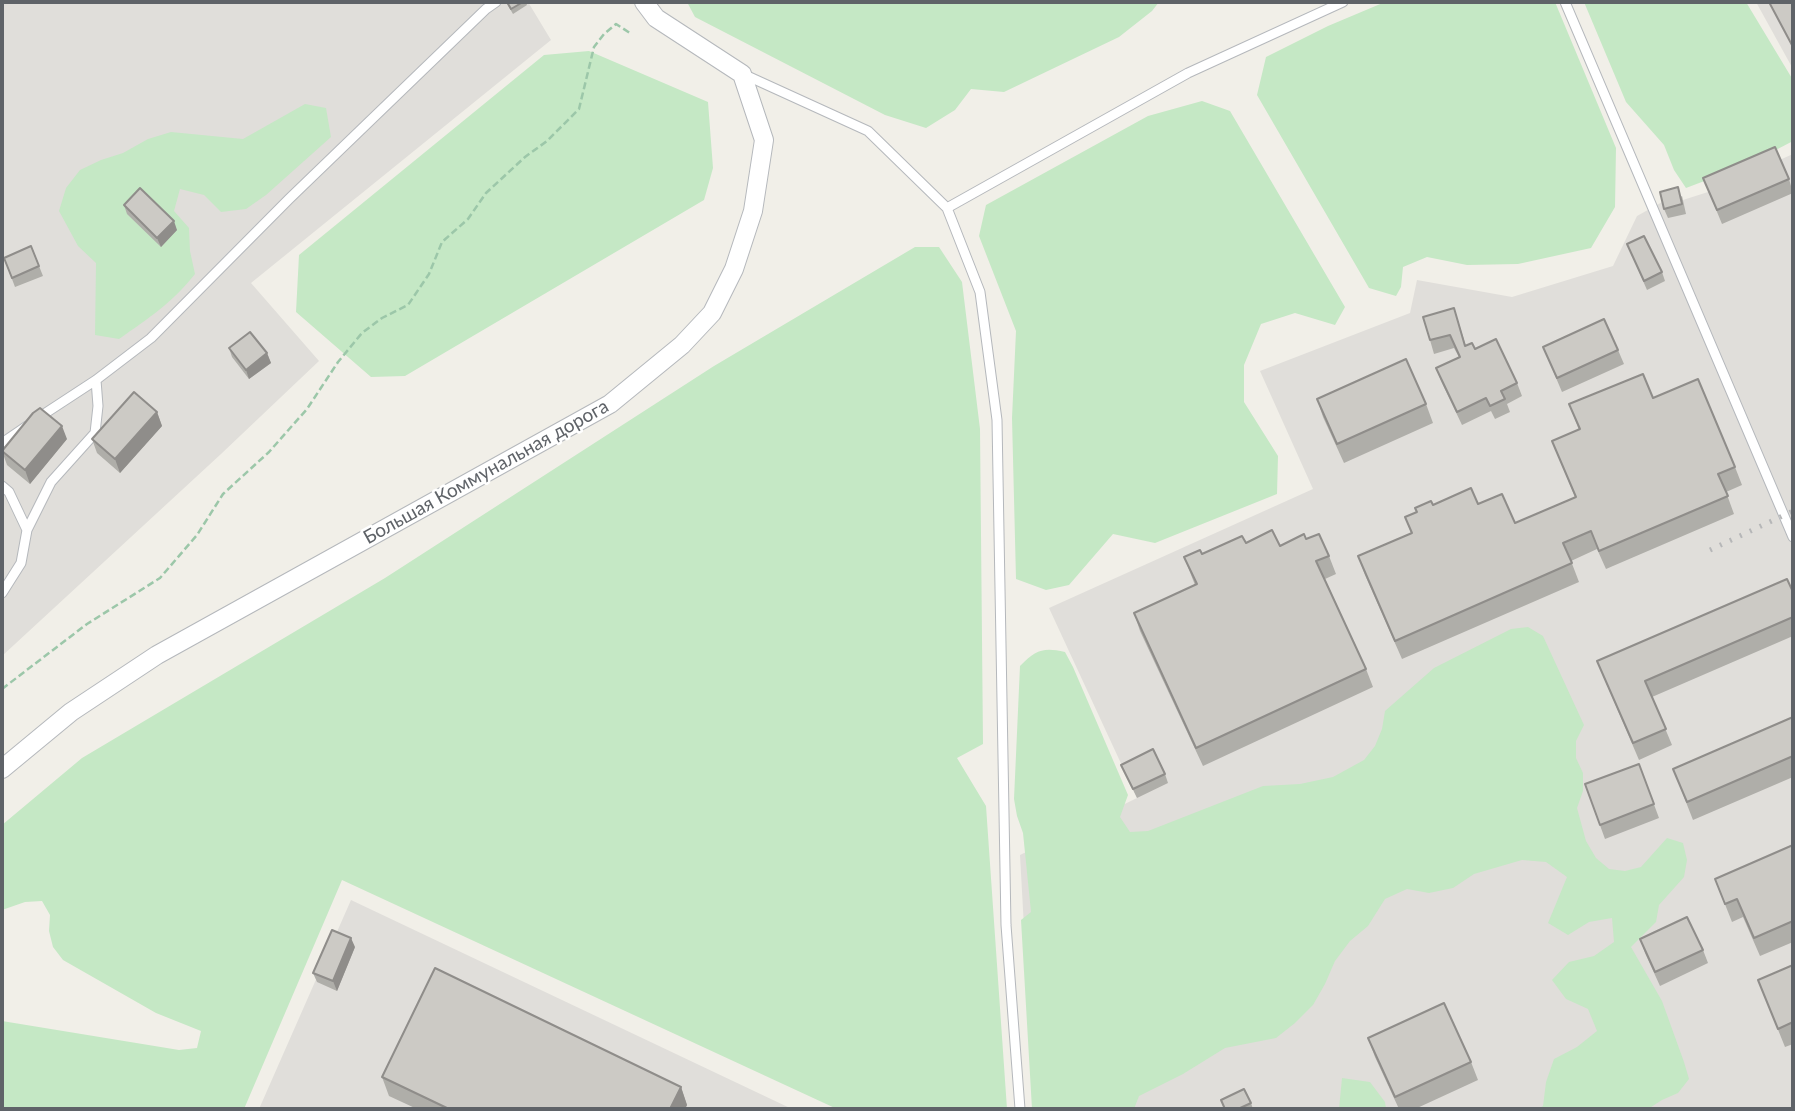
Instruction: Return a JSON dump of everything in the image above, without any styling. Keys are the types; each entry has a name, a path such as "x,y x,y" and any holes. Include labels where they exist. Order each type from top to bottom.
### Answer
{"street":[{"path":"644,2 656,18 742,74"},
{"name":"Большая Коммунальная дорога","path":"2,769 71,712 157,655 610,404 682,345 712,313 734,269 753,211 764,140 742,74"}],"lane":[{"path":"2,443 96,380 151,338 483,5 496,2"},
{"path":"947,208 1188,73 1343,2"},
{"path":"1564,2 1793,537"},
{"path":"742,74 868,131 947,208 980,292 997,420 1006,925 1020,1109"},
{"path":"2,593 21,563 27,530 51,482 94,433 98,406 96,380"},
{"path":"2,486 9,492 27,530"}],"path":[{"path":"2,689 87,624 160,578 197,535 223,494 269,452 307,409 338,362 362,333 382,318 408,305 429,274 442,242 468,219 486,193 547,141 579,109 594,47 604,34 616,24 630,33"}],"shaded area":[{"path":"2,2 528,2 551,40 251,283 319,361 2,656"},
{"path":"1756,2 1793,2 1793,69"},
{"path":"1793,154 1793,1109 1034,1109 1020,855 1137,798 1049,608 1313,489 1260,371 1410,313 1417,280 1512,297 1613,266 1637,216 1664,201 1683,200 1708,192"},
{"path":"351,900 792,1109 259,1109"}],"green space":[{"path":"687,2 1159,2 1152,11 1119,37 1004,92 971,89 955,110 926,128 885,115 695,17"},
{"path":"1385,2 1555,2 1616,148 1615,207 1591,248 1518,264 1467,265 1427,257 1403,267 1401,287 1396,296 1369,288 1257,95 1266,57 1328,26"},
{"path":"1584,2 1746,2 1793,80 1793,141 1749,164 1686,188 1674,170 1664,145 1626,102"},
{"path":"589,51 708,102 713,168 704,200 405,376 371,377 296,312 299,255 544,55"},
{"path":"1202,101 1230,111 1345,307 1335,325 1295,313 1261,324 1244,365 1244,402 1278,456 1277,494 1155,543 1113,534 1069,585 1046,590 1016,579 1012,418 1016,331 979,236 986,205 1148,116"},
{"path":"305,104 326,108 331,137 266,195 246,209 221,212 204,195 180,189 174,211 189,228 195,274 169,302 119,339 95,335 96,263 78,246 59,211 66,188 80,170 123,153 148,139 171,132 243,139"},
{"path":"915,247 939,247 962,282 980,429 983,744 957,758 986,806 1007,1109 837,1109 342,880 244,1109 2,1109 2,1021 179,1050 197,1048 201,1031 156,1013 63,960 53,947 49,931 50,915 42,901 25,902 2,910 2,825 82,758 385,578 714,366"},
{"path":"1528,627 1543,636 1584,725 1576,741 1576,758 1583,773 1583,791 1577,808 1586,841 1596,858 1609,869 1625,871 1641,867 1667,838 1683,843 1687,860 1684,877 1659,905 1656,922 1631,947 1662,1001 1684,1062 1689,1079 1678,1093 1648,1109 1538,1109 1543,1106 1546,1082 1554,1059 1577,1047 1597,1031 1588,1009 1566,999 1552,980 1569,962 1594,956 1614,942 1612,918 1589,922 1568,935 1548,923 1567,877 1546,862 1522,860 1474,874 1453,888 1429,893 1407,889 1385,899 1368,926 1350,941 1335,961 1313,1005 1276,1038 1225,1048 1183,1074 1139,1096 1134,1109 1032,1109 1021,920 1031,912 1023,833 1014,799 1020,666 1040,651 1065,652 1128,795 1120,817 1130,832 1148,831 1263,786 1300,784 1333,777 1364,760 1375,746 1385,711 1434,668 1511,629"},
{"path":"1342,1078 1370,1082 1385,1102 1386,1109 1339,1109"}],"building":[{"path":"507,2 523,2 511,9"},
{"path":"1769,2 1793,2 1793,47"},
{"path":"1775,147 1789,179 1717,210 1703,178"},
{"path":"1678,187 1682,204 1664,209 1660,192"},
{"path":"140,188 174,221 157,238 124,205"},
{"path":"1644,236 1662,272 1644,281 1627,244"},
{"path":"31,246 39,266 12,278 4,258"},
{"path":"1454,308 1465,346 1472,343 1475,349 1496,339 1517,383 1501,391 1505,399 1490,406 1486,398 1457,412 1436,368 1460,357 1450,335 1430,340 1423,317"},
{"path":"1604,319 1618,350 1557,378 1543,347"},
{"path":"250,332 267,353 246,370 229,348"},
{"path":"1406,359 1426,404 1337,444 1317,399"},
{"path":"1643,374 1653,398 1698,379 1735,467 1718,474 1728,496 1599,551 1591,531 1563,543 1572,563 1395,641 1358,556 1412,533 1405,517 1417,512 1415,508 1431,501 1433,505 1471,488 1478,504 1502,494 1515,523 1576,497 1552,441 1580,429 1569,404"},
{"path":"134,392 157,412 115,459 92,439"},
{"path":"40,408 62,426 25,470 2,451"},
{"path":"1272,530 1280,546 1304,534 1306,539 1319,534 1329,556 1316,561 1366,669 1196,748 1134,613 1197,584 1184,557 1200,550 1202,554 1242,536 1246,543"},
{"path":"1787,579 1793,592 1793,617 1645,681 1666,729 1633,743 1597,661"},
{"path":"1793,717 1793,756 1687,802 1673,769"},
{"path":"1153,749 1165,774 1133,789 1121,765"},
{"path":"1639,764 1654,804 1600,825 1585,784"},
{"path":"1793,845 1793,921 1754,938 1737,899 1725,904 1715,879"},
{"path":"1687,917 1703,950 1655,972 1640,939"},
{"path":"332,930 351,938 333,981 313,973"},
{"path":"1793,965 1793,1022 1778,1029 1758,980"},
{"path":"435,968 681,1087 670,1109 449,1109 382,1077"},
{"path":"1444,1003 1471,1062 1395,1097 1368,1038"},
{"path":"1244,1089 1251,1103 1238,1109 1225,1109 1221,1100"}],"railway":[{"path":"1710,550 1793,511"}]}
